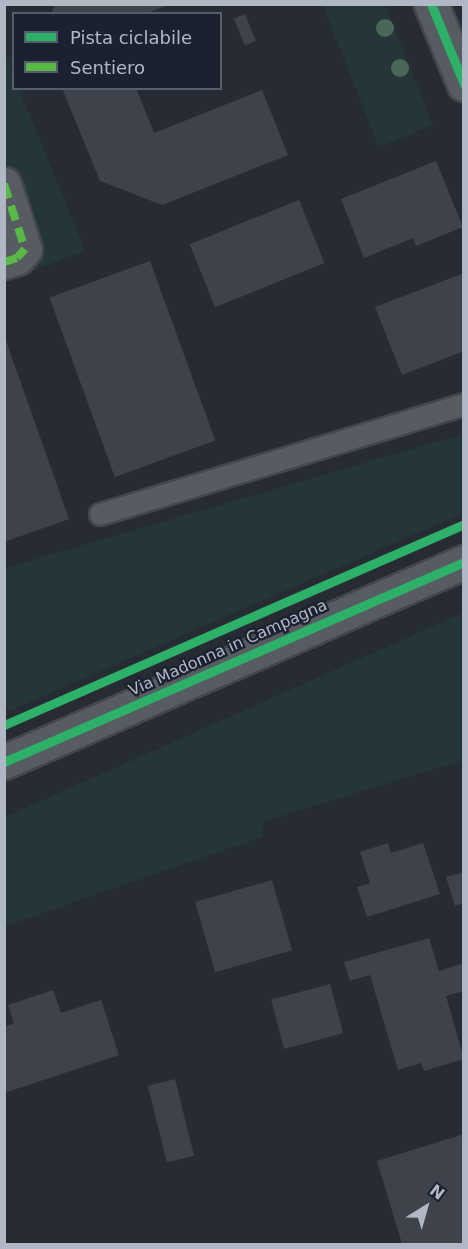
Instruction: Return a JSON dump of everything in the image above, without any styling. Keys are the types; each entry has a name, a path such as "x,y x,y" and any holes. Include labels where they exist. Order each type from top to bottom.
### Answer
{"street":[{"path":"431,4 464,84"},
{"path":"4,184 25,249 17,258 4,262"},
{"name":"Via Madonna in Campagna","path":"4,762 464,562"}],"lane":[{"path":"100,514 464,404"}],"shaded area":[{"path":"323,5 385,5 433,125 379,147"},
{"path":"4,52 12,72 12,90 19,90 85,250 5,282"},
{"path":"463,434 463,513 9,711 4,703 5,568"},
{"path":"463,613 463,760 262,822 262,837 5,926 5,817"}],"building":[{"path":"55,4 168,4 150,12 52,12"},
{"path":"245,14 256,41 245,45 234,18"},
{"path":"63,90 137,90 154,133 262,90 288,155 162,205 100,181"},
{"path":"436,161 463,227 416,246 413,238 364,258 341,199"},
{"path":"299,200 324,263 215,307 190,244"},
{"path":"150,261 215,440 115,477 49,298"},
{"path":"464,273 464,351 402,375 375,307"},
{"path":"4,335 69,519 4,542"},
{"path":"388,843 391,853 423,843 440,894 367,917 357,887 370,883 360,852"},
{"path":"464,872 464,903 455,906 446,877"},
{"path":"272,880 292,950 215,972 195,902"},
{"path":"429,938 439,971 464,963 464,991 446,996 464,1059 424,1071 421,1063 398,1070 370,975 350,981 344,962"},
{"path":"330,984 343,1033 284,1049 271,1000"},
{"path":"53,990 61,1013 101,1000 119,1055 4,1093 4,1027 14,1023 8,1005"},
{"path":"175,1079 194,1156 167,1162 148,1086"},
{"path":"464,1134 464,1244 402,1244 377,1161"}],"marked path":[{"path":"4,184 25,249 17,258 4,262"}],"cycle path":[{"path":"431,4 464,84"},
{"path":"4,725 464,524"},
{"path":"4,762 464,562"}]}
